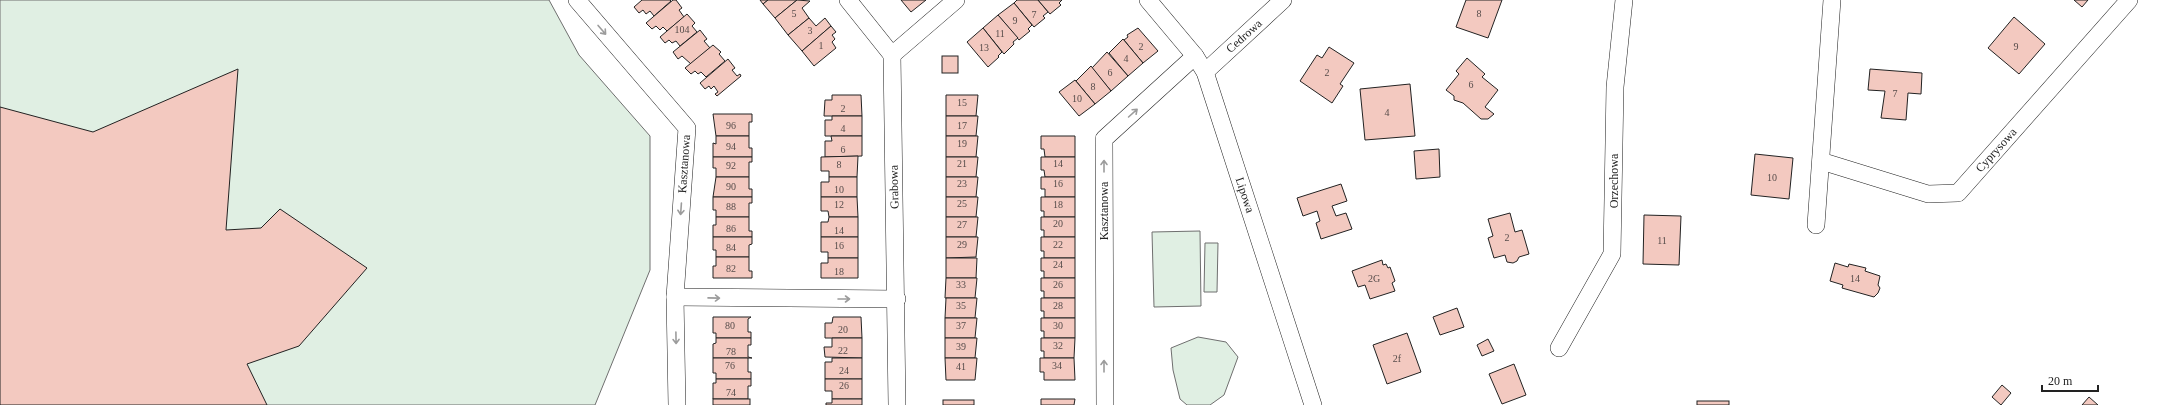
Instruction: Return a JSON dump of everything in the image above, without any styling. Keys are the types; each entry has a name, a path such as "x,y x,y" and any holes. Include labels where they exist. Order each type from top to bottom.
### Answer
{"street":[{"name":"Kasztanowa","path":"577,0 687,128 675,297 677,405"},
{"path":"848,0 892,55 956,0"},
{"name":"Lipowa","path":"1148,0 1195,56 1204,72 1313,405"},
{"name":"Cedrowa","path":"1204,72 1283,0"},
{"name":"Orzechowa","path":"1559,348 1612,254 1615,87 1624,0"},
{"path":"1816,225 1832,0"},
{"name":"Cyprysowa","path":"1821,161 1928,194 1958,193 2129,0"},
{"name":"Grabowa","path":"892,55 897,405"},
{"name":"Kasztanowa","path":"1105,405 1104,139 1195,56"},
{"path":"675,297 896,299"}],"green space":[{"path":"0,0 549,0 579,55 650,136 650,270 595,405 0,405"},
{"path":"1200,231 1201,306 1154,307 1152,232"},
{"path":"1205,243 1218,243 1217,292 1204,292"},
{"path":"1198,337 1226,342 1238,357 1224,395 1210,405 1187,405 1180,399 1173,370 1171,348"}],"building":[{"path":"642,0 671,1 654,16 650,11 646,14 643,10 639,13 634,7"},
{"path":"673,0 676,0 682,8 679,10 684,17 667,31 663,27 660,30 656,26 652,29 646,23"},
{"path":"760,0 768,0 763,4"},
{"path":"768,0 797,0 775,18 763,4"},
{"path":"797,0 810,1 802,8 809,18 788,35 775,18"},
{"path":"901,0 926,0 911,12"},
{"path":"1017,0 1038,0 1048,12 1043,16 1045,18 1034,27 1014,3"},
{"path":"1038,0 1062,0 1059,3 1061,5 1050,14"},
{"path":"1466,0 1502,0 1488,38 1456,27"},
{"path":"2074,0 2088,0 2082,7"},
{"path":"1014,3 1032,25 1028,29 1030,31 1019,40 998,15"},
{"path":"687,14 695,23 692,26 697,32 680,46 676,41 672,43 669,40 665,43 660,37"},
{"path":"998,15 1018,38 1004,54 983,28"},
{"path":"2014,17 2045,44 2019,74 1988,48"},
{"path":"809,18 816,26 825,18 831,26 802,51 788,35"},
{"path":"831,26 836,32 832,35 835,39 832,42 836,48 814,66 802,51"},
{"path":"983,28 1002,52 998,56 999,57 988,67 967,42"},
{"path":"1138,28 1158,51 1143,63 1124,40 1128,37 1127,35"},
{"path":"700,30 707,39 704,41 710,48 691,64 682,56 678,59 673,52"},
{"path":"1123,39 1143,63 1128,76 1109,53"},
{"path":"713,45 721,52 719,54 725,61 706,77 701,72 698,74 695,71 691,74 685,68"},
{"path":"1329,47 1354,63 1340,84 1343,86 1332,103 1300,81 1317,55 1322,58"},
{"path":"1107,52 1128,76 1111,91 1092,68"},
{"path":"942,56 958,56 958,73 942,73"},
{"path":"1467,58 1485,74 1482,77 1498,90 1485,107 1494,114 1488,119 1481,119 1463,103 1454,100 1454,96 1446,90 1459,74 1456,71"},
{"path":"728,59 735,68 732,70 737,76 740,74 741,76 717,96 715,94 718,92 714,86 711,89 709,86 705,89 700,83"},
{"path":"1091,66 1111,91 1095,104 1076,81"},
{"path":"238,69 226,230 261,228 280,209 367,268 299,346 247,364 267,405 0,405 0,107 93,132"},
{"path":"1870,69 1922,73 1921,94 1908,93 1906,120 1881,118 1885,91 1868,90"},
{"path":"1075,80 1095,104 1079,116 1059,92"},
{"path":"1410,84 1415,136 1365,140 1360,89"},
{"path":"832,95 861,95 862,116 824,116 825,100 832,100"},
{"path":"946,95 978,95 976,116 946,116"},
{"path":"713,114 752,114 752,122 749,122 749,136 716,136"},
{"path":"832,116 862,116 862,136 825,136 825,120 832,120"},
{"path":"946,116 978,116 976,136 946,136"},
{"path":"716,136 749,136 749,148 752,148 752,157 713,157 713,143 716,144"},
{"path":"831,136 862,136 862,156 825,157 825,141 832,141"},
{"path":"946,136 978,136 976,157 946,157"},
{"path":"1041,136 1075,136 1075,157 1045,157 1044,149 1041,149"},
{"path":"1439,149 1440,177 1416,179 1414,151"},
{"path":"1755,154 1793,158 1789,199 1751,195"},
{"path":"858,156 857,177 829,177 829,171 821,171 821,157"},
{"path":"713,157 752,157 752,162 749,162 749,177 716,177 716,168 713,168"},
{"path":"946,157 978,157 976,177 946,177"},
{"path":"1041,157 1075,157 1075,177 1045,177 1044,170 1041,170"},
{"path":"716,177 749,177 749,189 752,189 752,197 713,197"},
{"path":"829,177 857,177 857,197 821,197 821,182 829,182"},
{"path":"946,177 978,177 976,197 946,197"},
{"path":"1041,177 1075,177 1075,197 1045,197 1045,189 1041,189"},
{"path":"1341,184 1347,201 1332,206 1336,216 1346,213 1352,229 1321,239 1316,223 1320,221 1317,211 1303,216 1297,198"},
{"path":"713,197 752,197 752,203 749,203 749,217 716,217 716,210 713,210"},
{"path":"821,197 857,197 858,217 829,217 828,211 821,211"},
{"path":"946,197 978,197 976,217 946,217"},
{"path":"1041,197 1075,197 1075,217 1044,217 1044,211 1041,211"},
{"path":"1510,213 1515,232 1522,230 1529,254 1519,257 1517,261 1513,263 1507,262 1505,255 1494,258 1488,238 1493,236 1488,219"},
{"path":"1644,215 1681,216 1679,265 1643,264"},
{"path":"716,217 749,217 749,231 752,231 752,237 713,237 713,225 716,225"},
{"path":"829,217 858,217 858,237 821,237 821,222 828,222"},
{"path":"946,217 978,217 976,237 946,237"},
{"path":"1041,217 1075,217 1075,237 1044,237 1044,230 1041,230"},
{"path":"713,237 752,237 752,244 749,245 749,257 716,257 716,250 713,250"},
{"path":"821,237 858,237 858,258 828,258 828,252 821,252"},
{"path":"946,237 978,237 976,257 946,258"},
{"path":"1041,237 1075,237 1075,258 1044,258 1044,251 1041,251"},
{"path":"716,257 749,257 749,271 752,271 752,278 713,278 713,266 716,266"},
{"path":"828,258 858,258 858,278 821,278 821,263 828,263"},
{"path":"946,258 977,258 976,278 946,278"},
{"path":"1041,258 1075,258 1075,278 1044,278 1044,271 1041,271"},
{"path":"1382,260 1383,265 1386,264 1388,268 1390,267 1395,281 1392,283 1395,291 1370,299 1365,285 1358,287 1352,271"},
{"path":"1835,263 1848,267 1849,264 1866,268 1865,271 1880,276 1878,285 1880,288 1878,293 1874,297 1842,288 1843,285 1830,281"},
{"path":"946,278 977,278 975,298 945,298"},
{"path":"1041,278 1075,278 1075,298 1044,298 1044,291 1041,291"},
{"path":"946,298 977,298 975,318 945,318"},
{"path":"1041,298 1075,298 1075,318 1044,318 1044,311 1041,311"},
{"path":"1457,308 1464,327 1440,335 1433,317"},
{"path":"713,317 751,317 748,319 748,332 751,332 751,338 716,338 716,333 713,333"},
{"path":"833,317 861,317 862,338 825,338 825,323 832,323"},
{"path":"945,318 977,318 975,338 945,338"},
{"path":"1041,318 1075,318 1075,338 1044,338 1044,331 1041,331"},
{"path":"1407,333 1421,372 1387,384 1373,345"},
{"path":"716,338 751,338 751,345 748,345 748,357 752,358 713,358 713,344 716,343"},
{"path":"832,338 862,338 862,358 825,357 824,347 832,347"},
{"path":"945,338 977,338 975,358 945,358"},
{"path":"1041,338 1075,338 1074,358 1044,358 1044,351 1041,351"},
{"path":"1488,339 1494,351 1482,356 1477,345"},
{"path":"713,358 748,358 748,372 751,372 751,379 716,379 716,373 713,373"},
{"path":"832,358 862,358 862,379 825,379 825,362 832,362"},
{"path":"945,358 977,358 975,380 946,380"},
{"path":"1040,358 1074,358 1075,380 1044,380 1044,372 1040,372"},
{"path":"1514,364 1526,395 1502,404 1489,374"},
{"path":"716,379 751,379 751,386 748,386 748,399 713,399 713,383 716,383"},
{"path":"825,379 862,379 862,399 832,399 832,391 825,391"},
{"path":"2002,385 2011,393 2001,405 1992,397"},
{"path":"2089,397 2098,405 2082,405"},
{"path":"713,399 750,399 750,405 713,405"},
{"path":"832,399 862,399 862,405 826,405 826,403 832,403"},
{"path":"1041,399 1075,399 1074,405 1041,405"},
{"path":"943,400 974,400 974,405 943,405"},
{"path":"1697,401 1729,401 1729,405 1697,405"}]}
